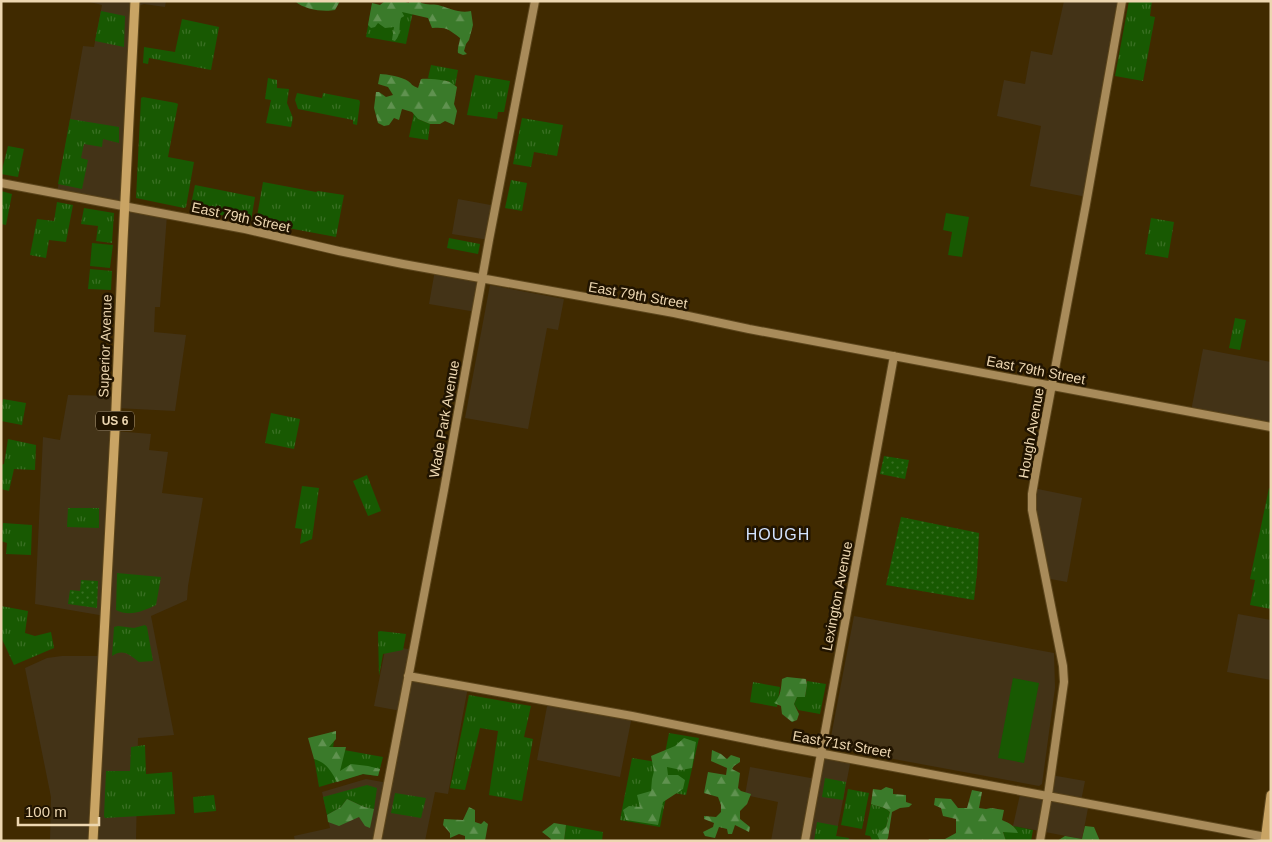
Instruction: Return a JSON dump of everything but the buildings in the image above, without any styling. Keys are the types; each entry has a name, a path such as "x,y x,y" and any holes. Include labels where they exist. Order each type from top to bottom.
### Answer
{"main road":[{"name":"Superior Avenue","path":"93,841 136,1"},
{"path":"1267,838 1271,795"}],"street":[{"name":"Wade Park Avenue","path":"377,841 534,1"},
{"name":"Hough Avenue","path":"1040,841 1064,682 1063,666 1032,510 1032,494 1122,1"},
{"name":"East 79th Street","path":"1,183 245,230 483,279 674,313 744,328 1271,427"},
{"name":"Lexington Avenue","path":"805,841 894,356"},
{"name":"East 71st Street","path":"408,676 632,716 1267,838"}],"shaded area":[{"path":"86,1 166,1 165,7 144,4 135,7 125,207 57,193 83,46 94,47 102,5"},
{"path":"1064,1 1122,1 1087,197 1030,186 1041,126 997,116 1004,80 1025,84 1031,51 1052,55"},
{"path":"458,199 496,206 489,240 452,234"},
{"path":"125,207 167,215 160,307 155,307 154,332 186,335 175,411 116,408 115,431 151,434 149,450 168,452 162,493 203,498 187,600 151,616 174,735 138,738 136,841 50,841 51,797 25,668 47,658 102,656 105,616 35,604 43,437 60,440 68,395 116,396"},
{"path":"435,270 483,279 476,312 429,304"},
{"path":"490,285 564,299 558,330 547,328 528,429 465,418"},
{"path":"1203,349 1271,362 1271,427 1191,411"},
{"path":"1033,488 1082,498 1067,582 1045,578 1032,510"},
{"path":"1238,614 1271,620 1271,680 1227,672"},
{"path":"854,616 1054,653 1055,688 1042,784 1039,786 829,747"},
{"path":"386,645 413,650 408,676 468,687 448,794 435,792 425,841 295,841 294,836 330,828 322,792 366,779 388,783 401,711 374,706"},
{"path":"548,701 632,716 620,777 537,760"},
{"path":"821,753 851,759 836,836 861,841 771,841 778,802 745,795 750,767 816,779"},
{"path":"1051,775 1085,781 1081,801 1089,803 1082,839 1013,826 1021,790 1048,795"}],"green space":[{"path":"295,1 340,1 335,10 325,11 314,10"},
{"path":"385,1 409,3 409,1 421,1 423,4 438,5 459,11 471,11 473,25 464,51 467,54 458,53 460,38 447,29 432,28 428,18 402,12 404,16 401,18 399,33 395,41 392,40 394,27 385,28 378,23 375,27 371,28 368,25 372,3 380,5"},
{"path":"387,1 403,1 403,5 414,7 406,44 366,37 372,4 381,6"},
{"path":"1129,1 1152,1 1150,16 1155,17 1143,81 1115,76"},
{"path":"101,11 125,16 124,47 95,41"},
{"path":"182,19 219,27 211,70 149,58 148,64 143,63 144,47 175,52"},
{"path":"431,65 458,70 455,86 448,81 428,78"},
{"path":"380,74 402,78 418,88 421,79 452,83 457,87 454,104 457,111 454,125 445,121 440,124 430,124 418,119 412,112 402,109 399,120 394,118 389,125 384,126 378,123 374,108 376,92 386,97 393,95 388,87 378,84"},
{"path":"475,75 510,81 504,112 498,112 497,119 467,115"},
{"path":"268,78 277,80 277,88 289,89 287,103 293,118 291,127 266,123 271,100 265,99"},
{"path":"297,93 322,98 323,93 359,100 357,125 353,124 353,120 298,109 295,100"},
{"path":"141,98 178,104 168,157 194,162 186,207 184,208 136,198"},
{"path":"414,113 418,119 430,124 428,140 409,137"},
{"path":"522,118 563,125 557,156 534,152 531,167 513,164"},
{"path":"70,119 119,127 119,143 103,139 102,147 84,144 81,158 88,160 82,189 58,184"},
{"path":"8,146 24,149 18,177 1,174"},
{"path":"511,180 527,183 522,211 505,208"},
{"path":"263,182 344,195 336,237 256,222"},
{"path":"195,185 255,197 251,221 190,209"},
{"path":"1,191 12,194 6,225 1,224"},
{"path":"57,202 73,205 66,242 49,240 46,258 30,255 37,219 54,221"},
{"path":"84,208 114,213 112,243 96,241 98,226 81,224"},
{"path":"946,213 969,217 962,257 948,255 952,232 943,230"},
{"path":"1151,218 1174,222 1168,258 1145,254"},
{"path":"449,238 480,244 478,254 447,248"},
{"path":"92,243 113,245 110,268 90,266"},
{"path":"90,269 112,271 111,290 88,289"},
{"path":"1235,318 1246,320 1240,350 1229,348"},
{"path":"3,399 26,403 22,425 1,421"},
{"path":"271,413 300,419 294,449 265,443"},
{"path":"8,439 36,445 35,470 14,469 9,491 1,489 1,465 4,464"},
{"path":"884,456 909,460 905,479 880,474"},
{"path":"367,475 381,511 368,516 353,481"},
{"path":"302,486 319,488 312,539 300,544 302,529 295,528"},
{"path":"1269,488 1271,489 1271,609 1250,605 1255,580 1250,579"},
{"path":"68,508 99,508 99,528 67,527"},
{"path":"901,517 979,533 974,600 886,585"},
{"path":"3,523 32,525 31,555 6,554 7,543 1,541"},
{"path":"117,573 161,577 156,605 131,613 116,610"},
{"path":"81,580 98,581 97,608 68,604 70,590 80,591"},
{"path":"1,606 28,611 25,633 35,636 51,632 54,648 14,665 1,637"},
{"path":"145,625 147,627 153,661 139,662 123,653 112,656 114,627 134,628"},
{"path":"378,632 406,634 403,650 383,654 379,676"},
{"path":"787,677 806,679 807,685 805,697 797,697 794,704 799,714 797,720 792,722 782,714 781,706 774,703 781,689 782,679"},
{"path":"1013,678 1039,683 1024,763 998,758"},
{"path":"807,681 826,684 820,714 798,710 794,704 797,697 805,697"},
{"path":"753,682 780,687 777,707 750,702"},
{"path":"469,695 531,706 524,737 533,739 522,801 489,795 498,731 480,728 465,790 450,788"},
{"path":"336,731 336,739 329,747 346,747 340,771 351,764 368,766 380,769 378,776 363,774 337,782 325,765 314,759 308,738"},
{"path":"335,733 333,748 383,757 378,776 363,774 319,787 311,740"},
{"path":"669,733 699,738 686,795 667,792 660,827 620,820 632,758 663,763"},
{"path":"684,738 696,742 692,768 681,770 667,767 668,775 678,775 685,780 683,789 663,802 658,825 626,820 623,810 629,806 640,807 637,795 651,791 654,771 651,756 675,746"},
{"path":"145,745 146,774 172,772 175,814 105,818 106,771 130,771 131,747"},
{"path":"712,750 727,759 731,755 740,758 740,762 732,769 740,773 738,788 751,794 747,804 740,811 740,819 750,827 749,832 735,825 732,834 728,834 727,829 719,827 715,838 705,836 703,832 713,827 714,823 704,819 704,816 716,817 721,812 718,797 704,793 708,772 726,775 727,768 711,761"},
{"path":"825,778 846,782 843,800 822,797"},
{"path":"367,785 377,788 374,809 364,807 347,799 341,807 327,815 323,797"},
{"path":"886,787 893,789 893,794 906,795 906,802 912,804 909,807 900,808 892,812 888,838 886,841 880,841 877,834 886,827 890,812 871,804 873,789 881,790"},
{"path":"848,789 869,793 862,829 841,825"},
{"path":"972,790 982,792 979,808 1004,810 1002,820 1012,825 1018,833 1003,832 1006,841 928,841 929,839 945,839 956,833 956,819 943,816 941,808 934,805 935,798 951,799 958,808 967,808"},
{"path":"395,793 426,798 421,818 391,813"},
{"path":"214,795 216,811 194,813 193,797"},
{"path":"347,799 364,807 374,809 370,828 365,826 359,817 339,826 328,822 327,815 341,807"},
{"path":"871,804 890,812 886,827 878,834 880,841 872,840 870,836 865,835"},
{"path":"469,807 475,810 475,822 481,824 484,821 488,824 485,841 465,841 465,836 459,834 450,838 450,833 443,825 444,819 463,820"},
{"path":"817,822 838,826 836,836 849,838 848,841 814,841"},
{"path":"554,823 566,825 564,841 551,841 542,832"},
{"path":"566,825 603,832 602,841 564,841"},
{"path":"1013,826 1033,830 1031,841 1006,841 1003,832 1016,829"},
{"path":"1085,826 1094,827 1100,841 1057,841 1065,836 1082,839"}],"district":[{"name":"HOUGH","path":"778,534"}]}
